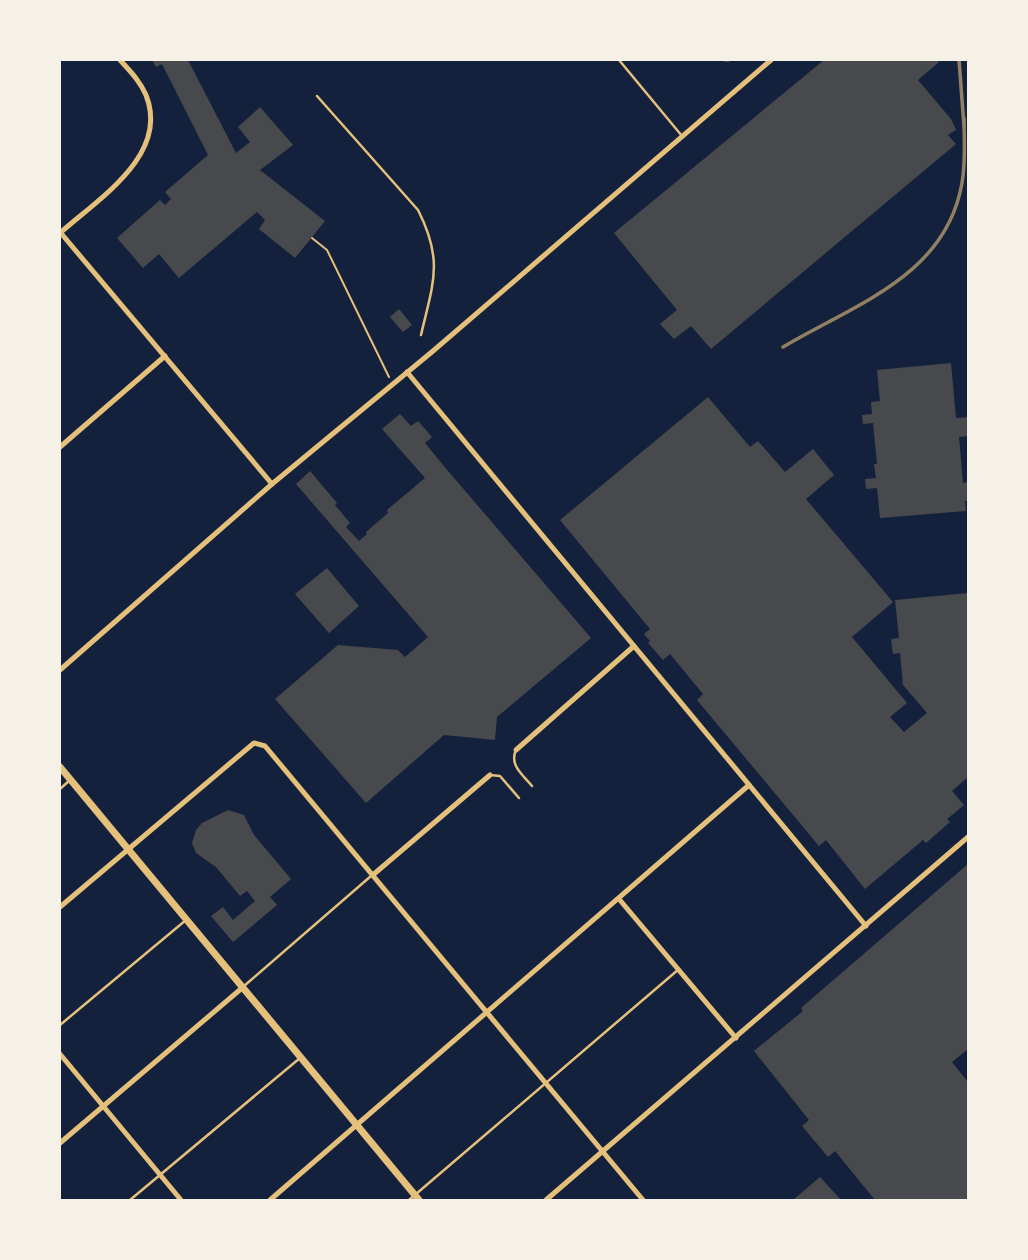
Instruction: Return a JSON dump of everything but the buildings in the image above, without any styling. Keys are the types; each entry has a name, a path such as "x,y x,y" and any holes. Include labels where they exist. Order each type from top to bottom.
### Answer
{"street":[{"path":"120,60 139,81 147,97 150,128 146,144 130,171 60,232 272,484"},
{"path":"60,670 272,484 771,60"},
{"path":"60,447 165,356"},
{"path":"407,372 866,926"},
{"path":"516,750 634,646"},
{"path":"60,908 254,743 265,746 643,1200"},
{"path":"60,768 357,1126 414,1199"},
{"path":"374,874 489,775"},
{"path":"270,1200 749,785"},
{"path":"546,1200 968,837"},
{"path":"619,899 736,1038"},
{"path":"60,1143 242,988"},
{"path":"60,1054 181,1200"}],"lane":[{"path":"621,60 682,136"},
{"path":"317,96 418,211 428,229 435,252 434,278 421,335"},
{"path":"516,750 514,765 532,786"},
{"path":"489,775 500,776 519,798"},
{"path":"60,789 70,780"},
{"path":"242,988 374,874"},
{"path":"60,1025 186,920"},
{"path":"414,1199 678,969"},
{"path":"130,1200 300,1058"}],"path":[{"path":"312,238 327,250 385,372 394,383"}],"railway":[{"path":"959,60 964,126"},
{"path":"783,347 894,284 937,242 953,215 962,183 964,118"}]}
